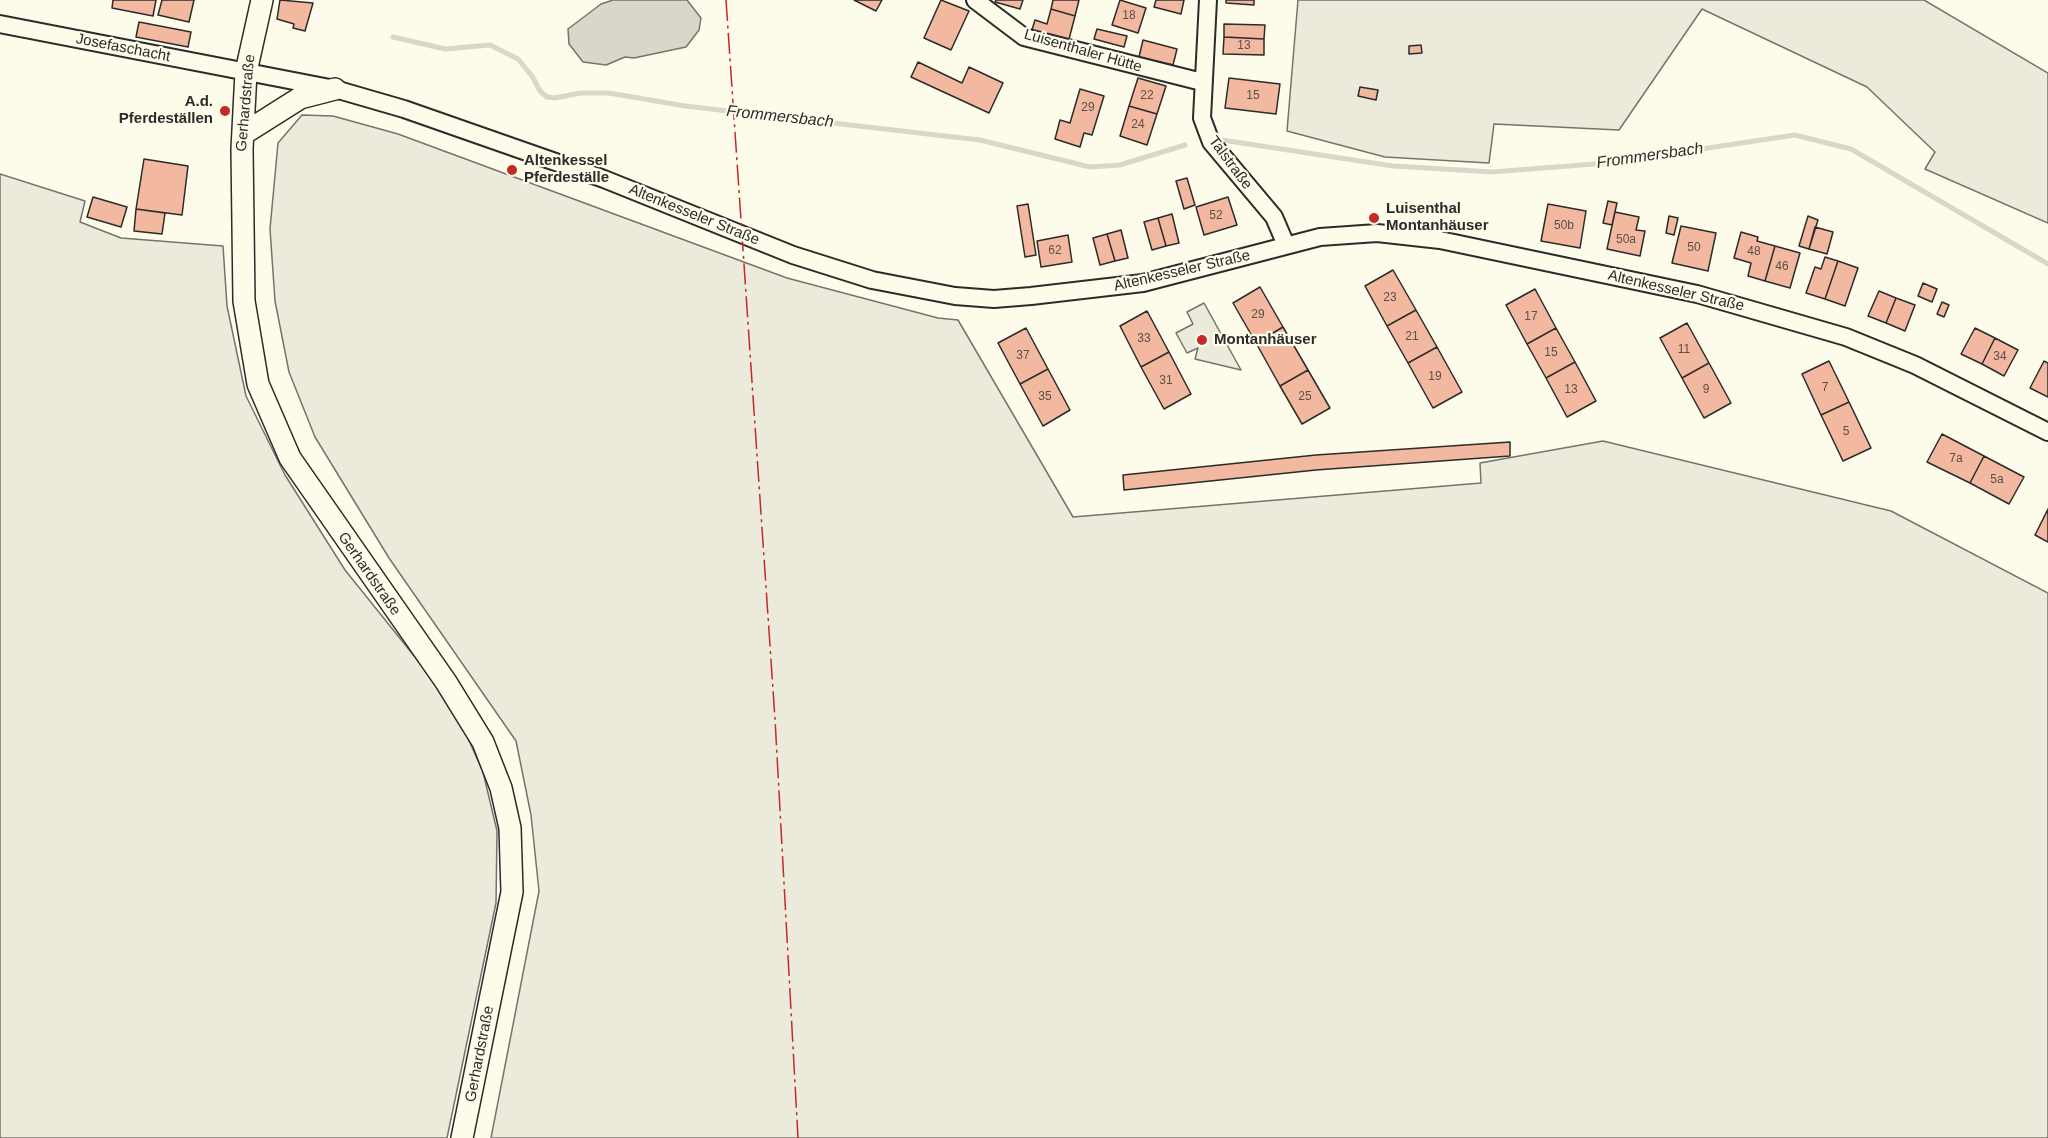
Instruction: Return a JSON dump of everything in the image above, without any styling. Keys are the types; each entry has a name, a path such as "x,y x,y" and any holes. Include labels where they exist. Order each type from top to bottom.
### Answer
{"street":[{"name":"Gerhardstraße","path":"262,0 246,72 243,134 244,301 258,384 290,458 446,682 483,742 501,788 510,828 512,892 462,1138"},
{"name":"Luisenthaler Hütte","path":"975,0 1024,37 1202,82"},
{"name":"Talstraße","path":"1208,0 1202,82 1202,118 1211,142 1274,217 1286,245"},
{"name":"Josefaschacht","path":"0,24 246,72"},
{"name":"Altenkesseler Straße","path":"246,72 335,89 404,109 604,179 794,255 872,280 955,296 994,298 1095,291 1201,270 1320,237 1388,234 1440,240 1697,294 1846,337 1915,365 2048,432"},
{"path":"243,134 300,98 335,89"}],"shaded area":[{"path":"613,0 687,0 701,18 699,30 686,47 634,58 625,57 606,65 583,62 569,44 568,29 601,4"},
{"path":"1298,0 1924,0 2048,73 2048,223 1925,169 1935,152 1867,87 1702,9 1619,130 1494,124 1489,163 1385,157 1287,131"},
{"path":"302,115 333,116 398,134 787,278 938,318 958,320 1073,517 1481,483 1480,463 1603,441 1891,511 2048,593 2048,1138 491,1138 539,891 531,815 516,741 389,558 315,437 289,372 275,301 270,229 278,143"},
{"path":"0,174 85,201 80,222 121,238 223,246 227,306 246,396 285,475 345,570 427,672 467,736 483,772 497,831 496,903 447,1138 0,1138"},
{"name":"Montanhäuser","path":"1204,303 1241,370 1195,359 1198,348 1187,353 1176,333 1193,324 1187,312"}],"building":[{"path":"113,0 156,0 153,16 112,8"},
{"path":"162,0 194,0 189,22 158,15"},
{"path":"280,0 313,3 305,31 293,28 294,24 277,19"},
{"path":"854,0 882,0 876,11"},
{"path":"941,0 969,11 951,50 924,38"},
{"path":"996,0 1023,0 1020,9 995,2"},
{"path":"1053,0 1079,0 1075,16 1051,9"},
{"path":"1120,0 1146,8 1138,33 1112,25"},
{"path":"1156,0 1184,0 1181,14 1154,7"},
{"path":"1226,0 1254,0 1254,5 1226,3"},
{"path":"1051,9 1075,16 1068,43 1031,33 1035,20 1047,24"},
{"path":"139,22 191,32 188,47 136,37"},
{"path":"1224,24 1265,25 1264,39 1224,37"},
{"path":"1097,29 1127,36 1124,47 1094,39"},
{"path":"1224,37 1264,39 1264,55 1223,54"},
{"path":"1143,40 1177,49 1173,65 1139,57"},
{"path":"1421,45 1422,53 1409,54 1409,46"},
{"path":"918,62 962,83 969,67 1003,83 989,113 911,77"},
{"path":"1138,78 1166,86 1157,114 1129,106"},
{"path":"1229,78 1280,84 1276,114 1225,108"},
{"path":"1360,87 1378,90 1376,100 1358,96"},
{"path":"1080,89 1104,96 1092,135 1084,133 1080,147 1055,139 1060,120 1070,123"},
{"path":"1129,106 1157,114 1147,145 1120,136"},
{"path":"144,159 188,166 182,215 136,209"},
{"path":"1187,178 1195,205 1184,209 1176,181"},
{"path":"93,197 127,207 121,227 87,217"},
{"path":"1228,197 1237,225 1204,235 1196,207"},
{"path":"1608,201 1617,203 1612,225 1603,223"},
{"path":"1028,204 1036,255 1025,257 1017,206"},
{"path":"1548,204 1586,211 1580,248 1541,241"},
{"path":"136,209 165,213 162,234 134,231"},
{"path":"1615,212 1639,217 1636,230 1645,231 1640,256 1607,249"},
{"path":"1172,214 1179,243 1166,246 1158,218"},
{"path":"1669,216 1678,218 1674,235 1666,233"},
{"path":"1808,216 1818,220 1809,249 1799,246"},
{"path":"1158,218 1166,246 1152,250 1144,222"},
{"path":"1681,226 1716,233 1708,271 1672,263"},
{"path":"1815,227 1833,232 1827,254 1809,249"},
{"path":"1121,230 1128,258 1115,261 1107,234"},
{"path":"1741,232 1758,237 1757,241 1775,246 1765,281 1748,276 1751,263 1734,258"},
{"path":"1107,234 1115,261 1100,265 1093,238"},
{"path":"1068,235 1072,262 1041,267 1037,241"},
{"path":"1775,246 1800,253 1790,288 1765,281"},
{"path":"1825,257 1838,261 1825,299 1806,293 1815,267 1821,269"},
{"path":"1838,261 1858,268 1845,306 1825,299"},
{"path":"1393,270 1416,310 1387,326 1365,286"},
{"path":"1923,283 1937,289 1932,302 1918,296"},
{"path":"1260,287 1283,327 1256,343 1233,303"},
{"path":"1535,289 1556,328 1527,344 1506,305"},
{"path":"1879,291 1896,298 1886,323 1868,316"},
{"path":"1896,298 1915,305 1905,331 1886,323"},
{"path":"1942,302 1949,305 1944,317 1937,314"},
{"path":"1416,310 1437,347 1408,363 1387,326"},
{"path":"1147,311 1169,352 1141,367 1120,326"},
{"path":"1687,323 1709,363 1682,378 1660,338"},
{"path":"1283,327 1308,370 1280,386 1256,343"},
{"path":"1026,328 1048,369 1020,384 998,343"},
{"path":"1556,328 1575,362 1546,378 1527,344"},
{"path":"1975,328 1995,338 1982,364 1961,354"},
{"path":"1995,338 2018,350 2004,376 1982,364"},
{"path":"1437,347 1462,392 1433,408 1408,363"},
{"path":"1169,352 1191,394 1164,409 1141,367"},
{"path":"1829,361 1849,402 1821,415 1802,374"},
{"path":"2044,361 2048,363 2048,397 2030,388"},
{"path":"1575,362 1596,401 1567,417 1546,378"},
{"path":"1709,363 1731,403 1704,418 1682,378"},
{"path":"1048,369 1070,410 1043,426 1020,384"},
{"path":"1308,370 1330,408 1302,424 1280,386"},
{"path":"1849,402 1871,448 1843,461 1821,415"},
{"path":"1942,434 1984,456 1970,483 1927,462"},
{"path":"1510,442 1510,456 1316,470 1124,490 1123,475 1316,455"},
{"path":"1984,456 2024,477 2009,504 1970,483"},
{"path":"2048,509 2048,542 2035,535"}],"waterway":[{"name":"Frommersbach","path":"393,37 445,49 490,45 518,59 532,76 540,91 547,97 555,98 581,93 609,93 685,106 980,140 1090,167 1120,165 1185,145"},
{"name":"Frommersbach","path":"1222,140 1393,166 1492,172 1607,163 1795,135 1851,149 2048,264"}],"power":[{"path":"726,0 775,719 798,1138"}],"place":[{"name":"A.d. Pferdeställen","path":"225,111"},
{"name":"Altenkessel Pferdeställe","path":"512,170"},
{"name":"Luisenthal Montanhäuser","path":"1374,218"},
{"name":"Montanhäuser","path":"1202,340"}]}
